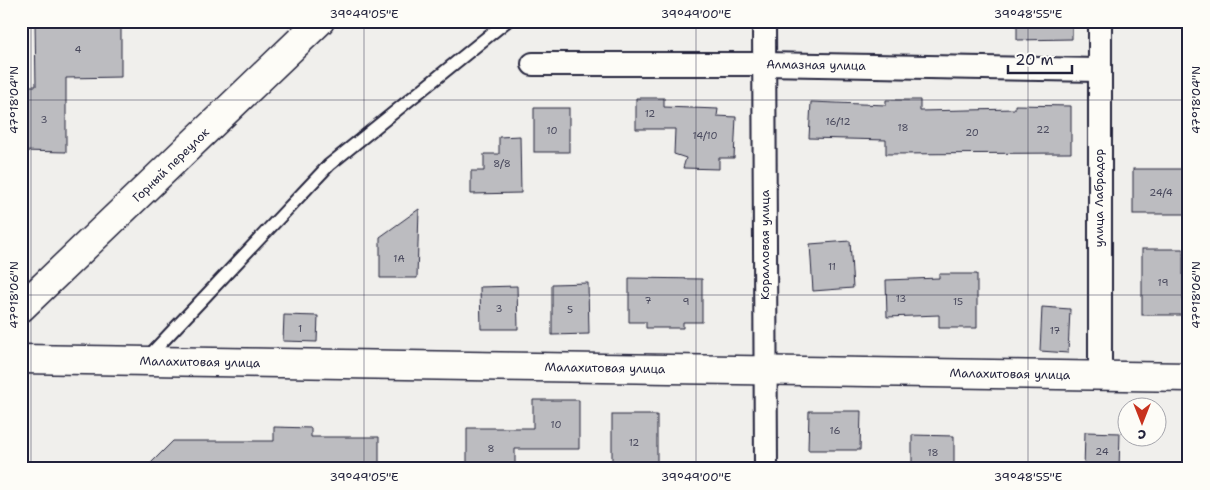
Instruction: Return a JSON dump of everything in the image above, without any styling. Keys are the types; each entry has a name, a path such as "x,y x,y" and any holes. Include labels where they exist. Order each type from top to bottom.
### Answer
{"street":[{"name":"Горный переулок","path":"21,308 320,21"},
{"name":"Коралловая улица","path":"764,21 766,469"},
{"name":"улица Лабрадор","path":"1100,21 1100,375"},
{"name":"Алмазная улица","path":"533,64 764,64 1099,70"},
{"name":"Малахитовая улица","path":"21,360 1189,376"}],"lane":[{"path":"143,362 329,165 507,21"}],"building":[{"path":"35,21 121,21 121,77 66,78 66,152 21,151 21,86 36,86"},
{"path":"1017,21 1072,21 1072,39 1017,40"},
{"path":"636,98 664,98 664,107 718,109 717,116 736,117 734,158 719,158 719,169 683,168 686,158 674,154 675,129 636,129"},
{"path":"886,100 920,100 920,111 1015,109 1015,105 1071,106 1071,153 886,154 886,140 809,138 811,102 886,105"},
{"path":"534,108 569,108 569,152 534,152"},
{"path":"520,136 521,193 471,194 471,171 484,171 484,154 499,154 499,137"},
{"path":"1133,169 1189,169 1189,214 1133,214"},
{"path":"419,209 417,278 380,278 380,237"},
{"path":"850,241 853,288 813,291 810,244"},
{"path":"1142,249 1183,249 1183,315 1142,315"},
{"path":"939,274 977,274 977,328 939,328 939,315 887,317 886,280 939,278"},
{"path":"629,278 702,279 702,322 683,322 683,328 646,328 646,322 629,322"},
{"path":"588,283 589,334 552,335 552,284"},
{"path":"517,286 518,329 481,329 480,287"},
{"path":"1042,307 1070,309 1068,353 1040,351"},
{"path":"284,315 318,316 317,342 283,341"},
{"path":"533,400 579,400 579,449 515,449 515,469 467,469 467,428 533,428"},
{"path":"809,411 861,411 860,450 808,450"},
{"path":"612,415 657,415 657,469 612,469"},
{"path":"274,427 311,428 311,437 379,437 379,469 145,469 173,441 274,441"},
{"path":"1085,432 1118,433 1119,469 1084,469"},
{"path":"912,435 954,436 954,469 912,469"}]}
